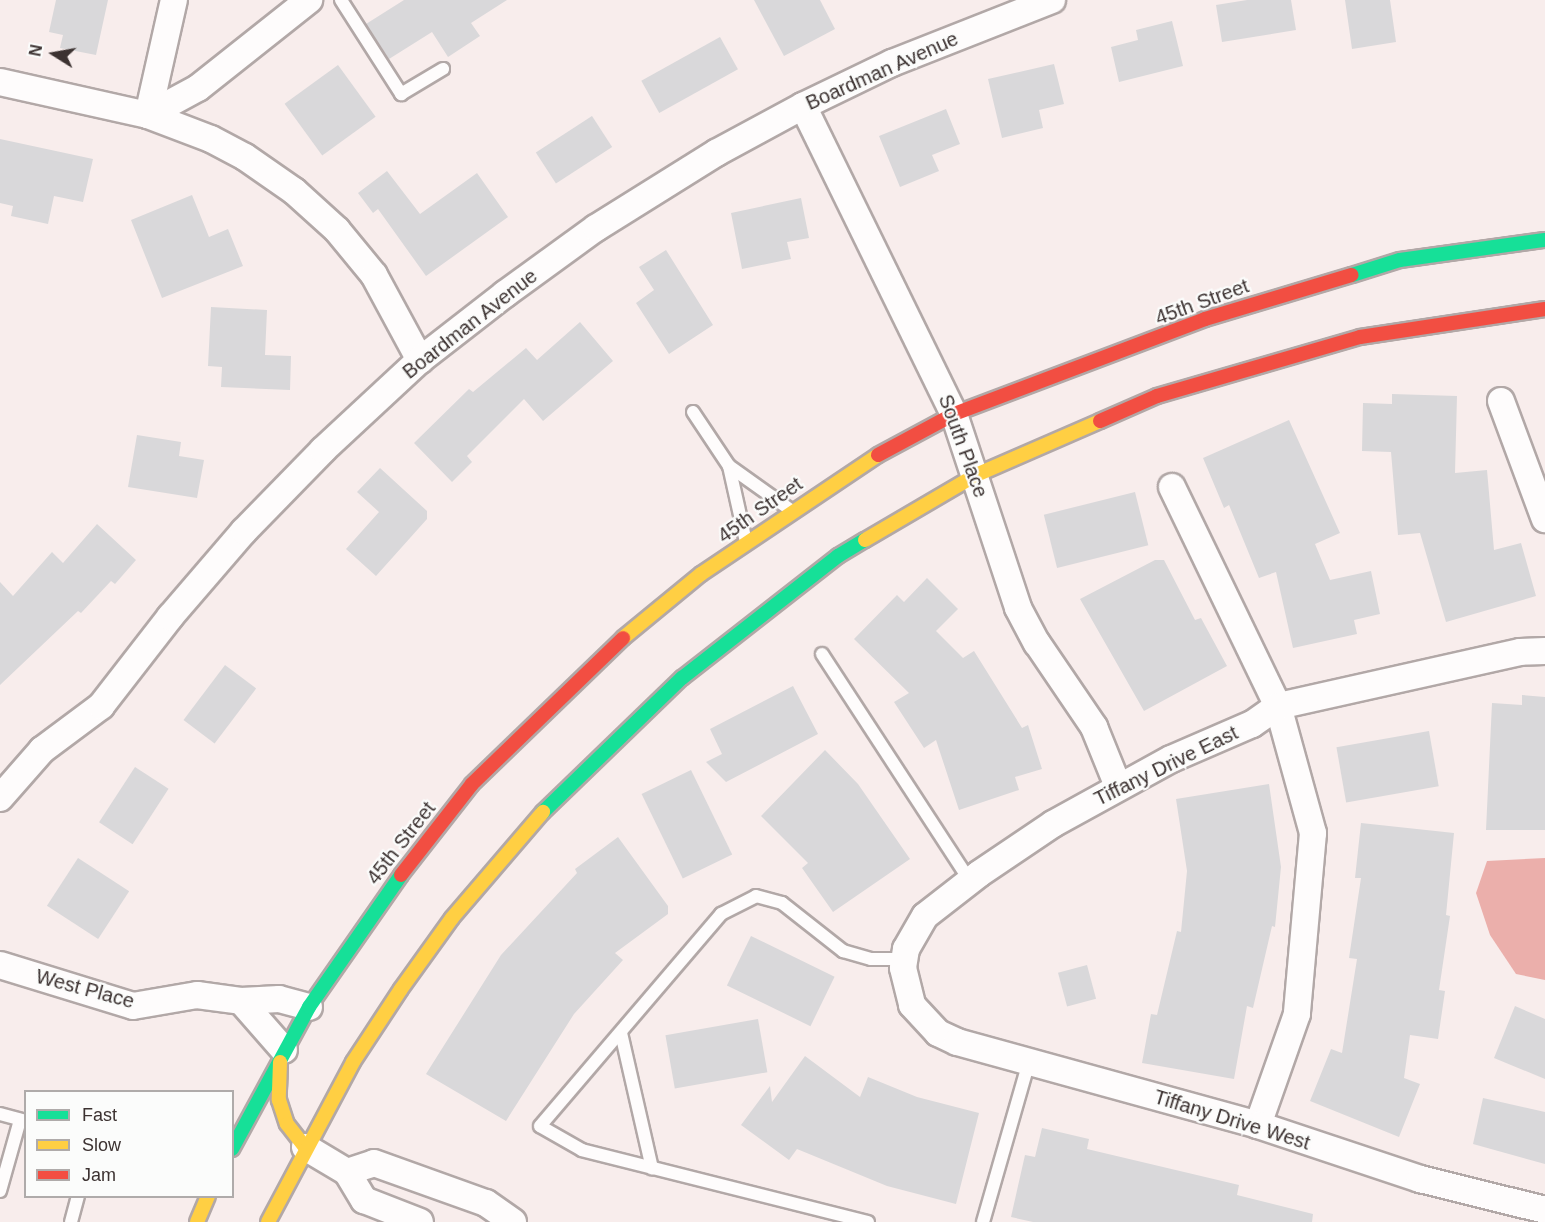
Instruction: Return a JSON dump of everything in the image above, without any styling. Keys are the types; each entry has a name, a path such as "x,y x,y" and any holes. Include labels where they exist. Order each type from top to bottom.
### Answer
{"main road":[{"name":"45th Street","path":"234,1145 309,1007 380,902 472,784 624,637 746,543 792,511 872,458 954,414 1205,319 1400,260 1545,240"},
{"path":"268,1222 305,1147 401,988 452,918 530,824 682,678 838,556 976,476 1157,396 1360,337 1545,309"},
{"path":"282,1054 279,1100 287,1124 305,1147"},
{"path":"197,1222 208,1198"}],"street":[{"path":"148,115 174,0"},
{"path":"148,115 198,88 309,0"},
{"name":"Boardman Avenue","path":"0,798 42,750 101,706 170,617 244,531 323,450 420,360 596,228 716,153 803,106 892,63 1052,0"},
{"path":"0,82 148,115 211,139 294,191 337,230 374,275 420,360"},
{"name":"South Place","path":"803,106 954,414 1018,608 1037,643 1074,693 1094,728 1118,786"},
{"path":"1501,400 1545,519"},
{"path":"1172,487 1278,706 1312,833 1297,1014 1258,1125"},
{"name":"Tiffany Drive East","path":"924,1021 905,987 904,959 914,931 925,916 970,881 1053,824 1118,786 1252,724 1278,706 1520,652 1545,651"},
{"name":"West Place","path":"0,965 133,1006 197,995 241,1000 279,999 309,1007"},
{"path":"241,1000 282,1054"},
{"name":"Tiffany Drive West","path":"924,1021 957,1042 1258,1125 1420,1179 1545,1210"},
{"path":"305,1147 347,1172 364,1200 420,1222"},
{"path":"347,1172 374,1163 486,1203 513,1222"}],"lane":[{"path":"341,0 401,94 443,69"},
{"path":"693,412 729,466 792,511"},
{"path":"729,466 746,543"},
{"path":"822,654 970,881"},
{"path":"868,1222 582,1150 540,1126 722,914 756,896 782,903 843,951 871,959 904,959"},
{"path":"621,1033 652,1168"},
{"path":"983,1222 1029,1062"},
{"path":"0,1114 23,1121 0,1192"},
{"path":"71,1222 78,1198"}],"shaded area":[{"path":"1545,858 1545,980 1516,974 1490,935 1476,893 1487,861"}],"building":[{"path":"56,0 108,0 96,55 60,48 63,35 49,32"},
{"path":"404,0 507,0 471,23 480,36 448,57 432,32 389,59 366,24"},
{"path":"754,0 820,0 835,29 784,56"},
{"path":"1247,0 1291,0 1296,30 1222,42 1216,5"},
{"path":"1345,0 1390,0 1396,42 1352,49"},
{"path":"1172,21 1183,66 1119,82 1111,47 1138,40 1136,30"},
{"path":"720,37 738,69 659,113 641,81"},
{"path":"1054,64 1064,104 1039,110 1043,128 1002,138 988,79"},
{"path":"338,65 376,117 322,156 285,104"},
{"path":"946,109 960,144 932,155 939,171 900,187 879,136"},
{"path":"592,116 612,147 556,184 536,152"},
{"path":"0,139 93,159 83,202 54,196 48,224 11,216 13,206 0,203"},
{"path":"387,171 420,214 477,173 508,217 426,276 378,209 373,213 358,193"},
{"path":"192,195 209,237 228,229 243,266 162,298 131,220"},
{"path":"801,198 809,238 787,242 791,259 742,269 731,213"},
{"path":"666,250 713,325 669,354 636,303 654,290 639,267"},
{"path":"211,307 267,310 265,355 291,356 290,390 221,387 222,367 208,366"},
{"path":"580,322 613,361 543,421 524,399 467,456 472,462 452,482 414,443 469,389 473,392 526,348 537,360"},
{"path":"1392,394 1457,396 1455,473 1487,470 1494,550 1521,543 1536,596 1446,622 1420,533 1398,535 1391,452 1362,451 1363,403 1392,404"},
{"path":"1289,420 1340,533 1315,544 1330,580 1371,571 1380,614 1354,620 1357,634 1293,648 1276,572 1259,578 1229,505 1224,508 1203,458"},
{"path":"137,435 181,442 179,456 204,460 197,498 128,487"},
{"path":"380,468 427,511 427,519 376,576 346,549 379,512 357,492"},
{"path":"1135,492 1148,545 1057,568 1044,515"},
{"path":"97,524 136,560 115,584 111,581 81,613 78,611 0,685 0,582 13,596 52,552 63,563"},
{"path":"1155,560 1164,560 1195,620 1201,618 1227,666 1144,711 1080,599"},
{"path":"927,578 958,609 936,631 963,658 974,651 1022,728 1028,725 1042,769 1015,777 1019,790 959,810 936,740 924,748 894,702 909,693 854,639 897,595 904,602"},
{"path":"225,665 256,688 215,744 183,720"},
{"path":"793,686 818,734 726,782 706,762 722,754 710,729"},
{"path":"1522,695 1545,697 1545,830 1486,830 1492,703 1522,705"},
{"path":"1429,731 1439,786 1346,802 1336,747"},
{"path":"825,750 858,784 910,859 833,912 802,868 808,863 761,816"},
{"path":"135,767 169,789 133,844 99,822"},
{"path":"691,770 732,854 683,879 642,794"},
{"path":"1269,784 1281,867 1275,927 1272,926 1253,1008 1247,1006 1234,1079 1142,1063 1151,1014 1157,1015 1177,931 1181,932 1187,871 1176,799"},
{"path":"1361,823 1454,833 1446,915 1450,916 1439,990 1445,991 1438,1039 1410,1035 1404,1078 1420,1084 1399,1137 1310,1101 1331,1049 1342,1053 1357,959 1349,958 1361,878 1355,878"},
{"path":"618,837 668,906 668,914 615,953 623,960 574,1014 506,1121 426,1074 501,955 577,873 575,869"},
{"path":"78,858 129,891 98,939 47,906"},
{"path":"751,936 835,977 810,1026 727,985"},
{"path":"1087,965 1096,999 1067,1007 1058,973"},
{"path":"1515,1006 1545,1019 1545,1079 1494,1058"},
{"path":"758,1019 767,1072 675,1089 665,1035"},
{"path":"805,1056 860,1097 868,1077 917,1097 979,1113 956,1204 887,1186 797,1149 789,1160 741,1125 770,1086 772,1102"},
{"path":"1483,1098 1545,1112 1545,1164 1473,1144"},
{"path":"1042,1128 1089,1139 1087,1149 1239,1185 1237,1195 1313,1214 1312,1222 1033,1222 1011,1217 1025,1155 1035,1157"}],"traffic: fast":[{"path":"1352,275 1400,260 1545,240"},
{"path":"543,812 682,678 838,556 865,540"},
{"path":"234,1145 309,1007 401,875"}],"traffic: slow":[{"path":"865,540 976,475 1100,421"},
{"path":"623,638 701,574 878,455"},
{"path":"268,1222 353,1062 401,989 452,918 543,812"},
{"path":"280,1062 279,1100 287,1124 305,1147"},
{"path":"197,1222 207,1198"}],"traffic: jam":[{"path":"878,455 954,414 1205,319 1352,275"},
{"path":"1100,421 1157,396 1360,337 1545,309"},
{"path":"401,875 472,784 623,638"}]}
